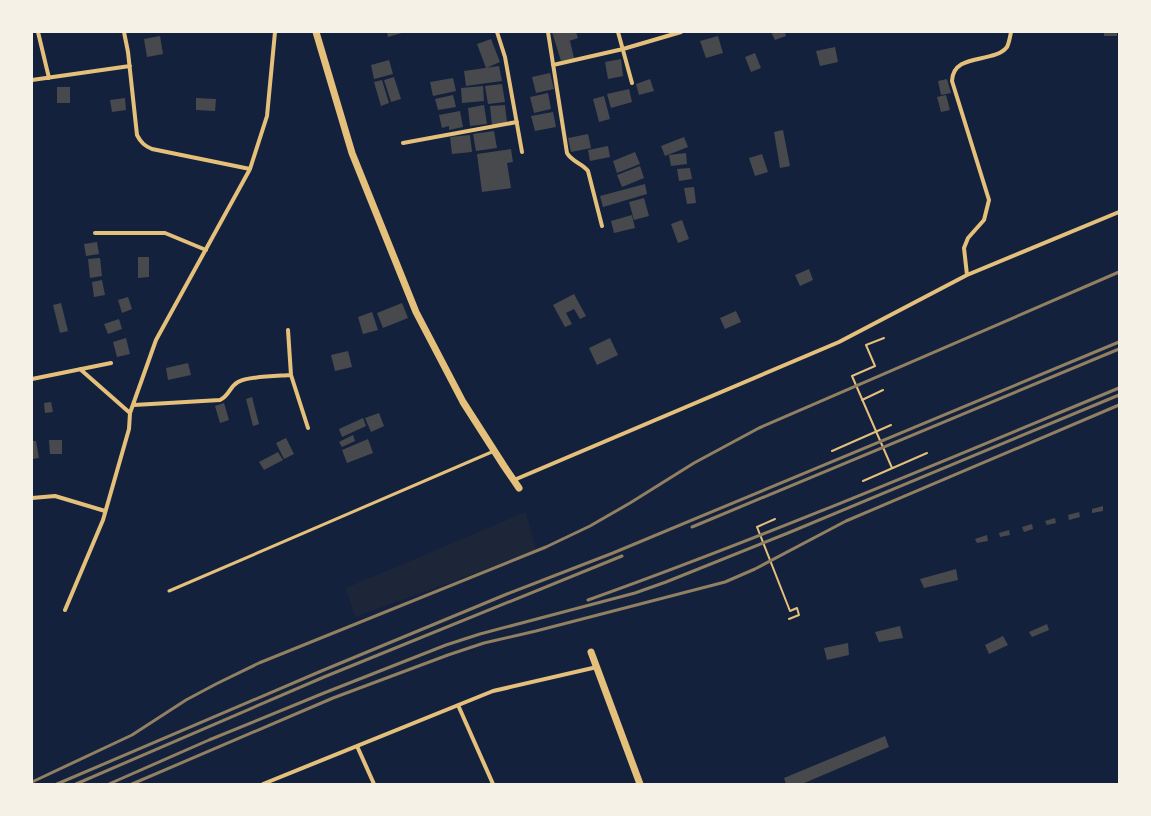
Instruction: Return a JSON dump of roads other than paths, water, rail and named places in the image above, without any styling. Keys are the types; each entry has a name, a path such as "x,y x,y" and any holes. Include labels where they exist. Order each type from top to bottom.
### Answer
{"street":[{"path":"38,32 49,78"},
{"path":"124,32 127,42 137,135 140,141 145,146 152,149 250,169"},
{"path":"65,610 103,520 129,429 130,413 156,340 250,169 258,147 267,116 275,32"},
{"path":"316,32 352,153 416,312 463,402 494,451 520,488"},
{"path":"497,32 505,57 522,152"},
{"path":"548,32 568,153 570,158 585,166 588,171 602,226"},
{"path":"618,32 632,83"},
{"path":"554,65 623,49 681,32"},
{"path":"967,275 964,248 968,238 984,220 989,200 952,81 953,74 958,67 964,63 1001,52 1007,47 1011,32"},
{"path":"32,80 130,66"},
{"path":"403,144 517,122"},
{"path":"514,480 839,342 967,275 1119,212"},
{"path":"95,233 165,233 206,250"},
{"path":"288,330 292,375 308,428"},
{"path":"32,379 110,364"},
{"path":"80,369 130,413"},
{"path":"134,405 220,400 225,397 233,385 239,382 254,378 292,375"},
{"path":"32,498 55,496 105,511"},
{"path":"591,652 640,784"},
{"path":"263,784 493,690 597,667"},
{"path":"458,704 493,784"},
{"path":"357,746 374,784"}],"lane":[{"path":"169,591 494,451"}],"railway":[{"path":"32,782 132,735 186,700 259,663 546,547 590,526 694,463 759,428 1119,272"},
{"path":"57,784 319,672 507,594 613,553 1119,342"},
{"path":"692,527 1119,349"},
{"path":"588,600 655,576 788,524 1119,388"},
{"path":"109,784 209,740 446,645 480,634 635,593 666,582 788,533 1119,395"},
{"path":"132,784 333,698 448,655 484,643 725,582 755,569 846,521 1119,405"},
{"path":"76,784 324,677 622,556"}]}
